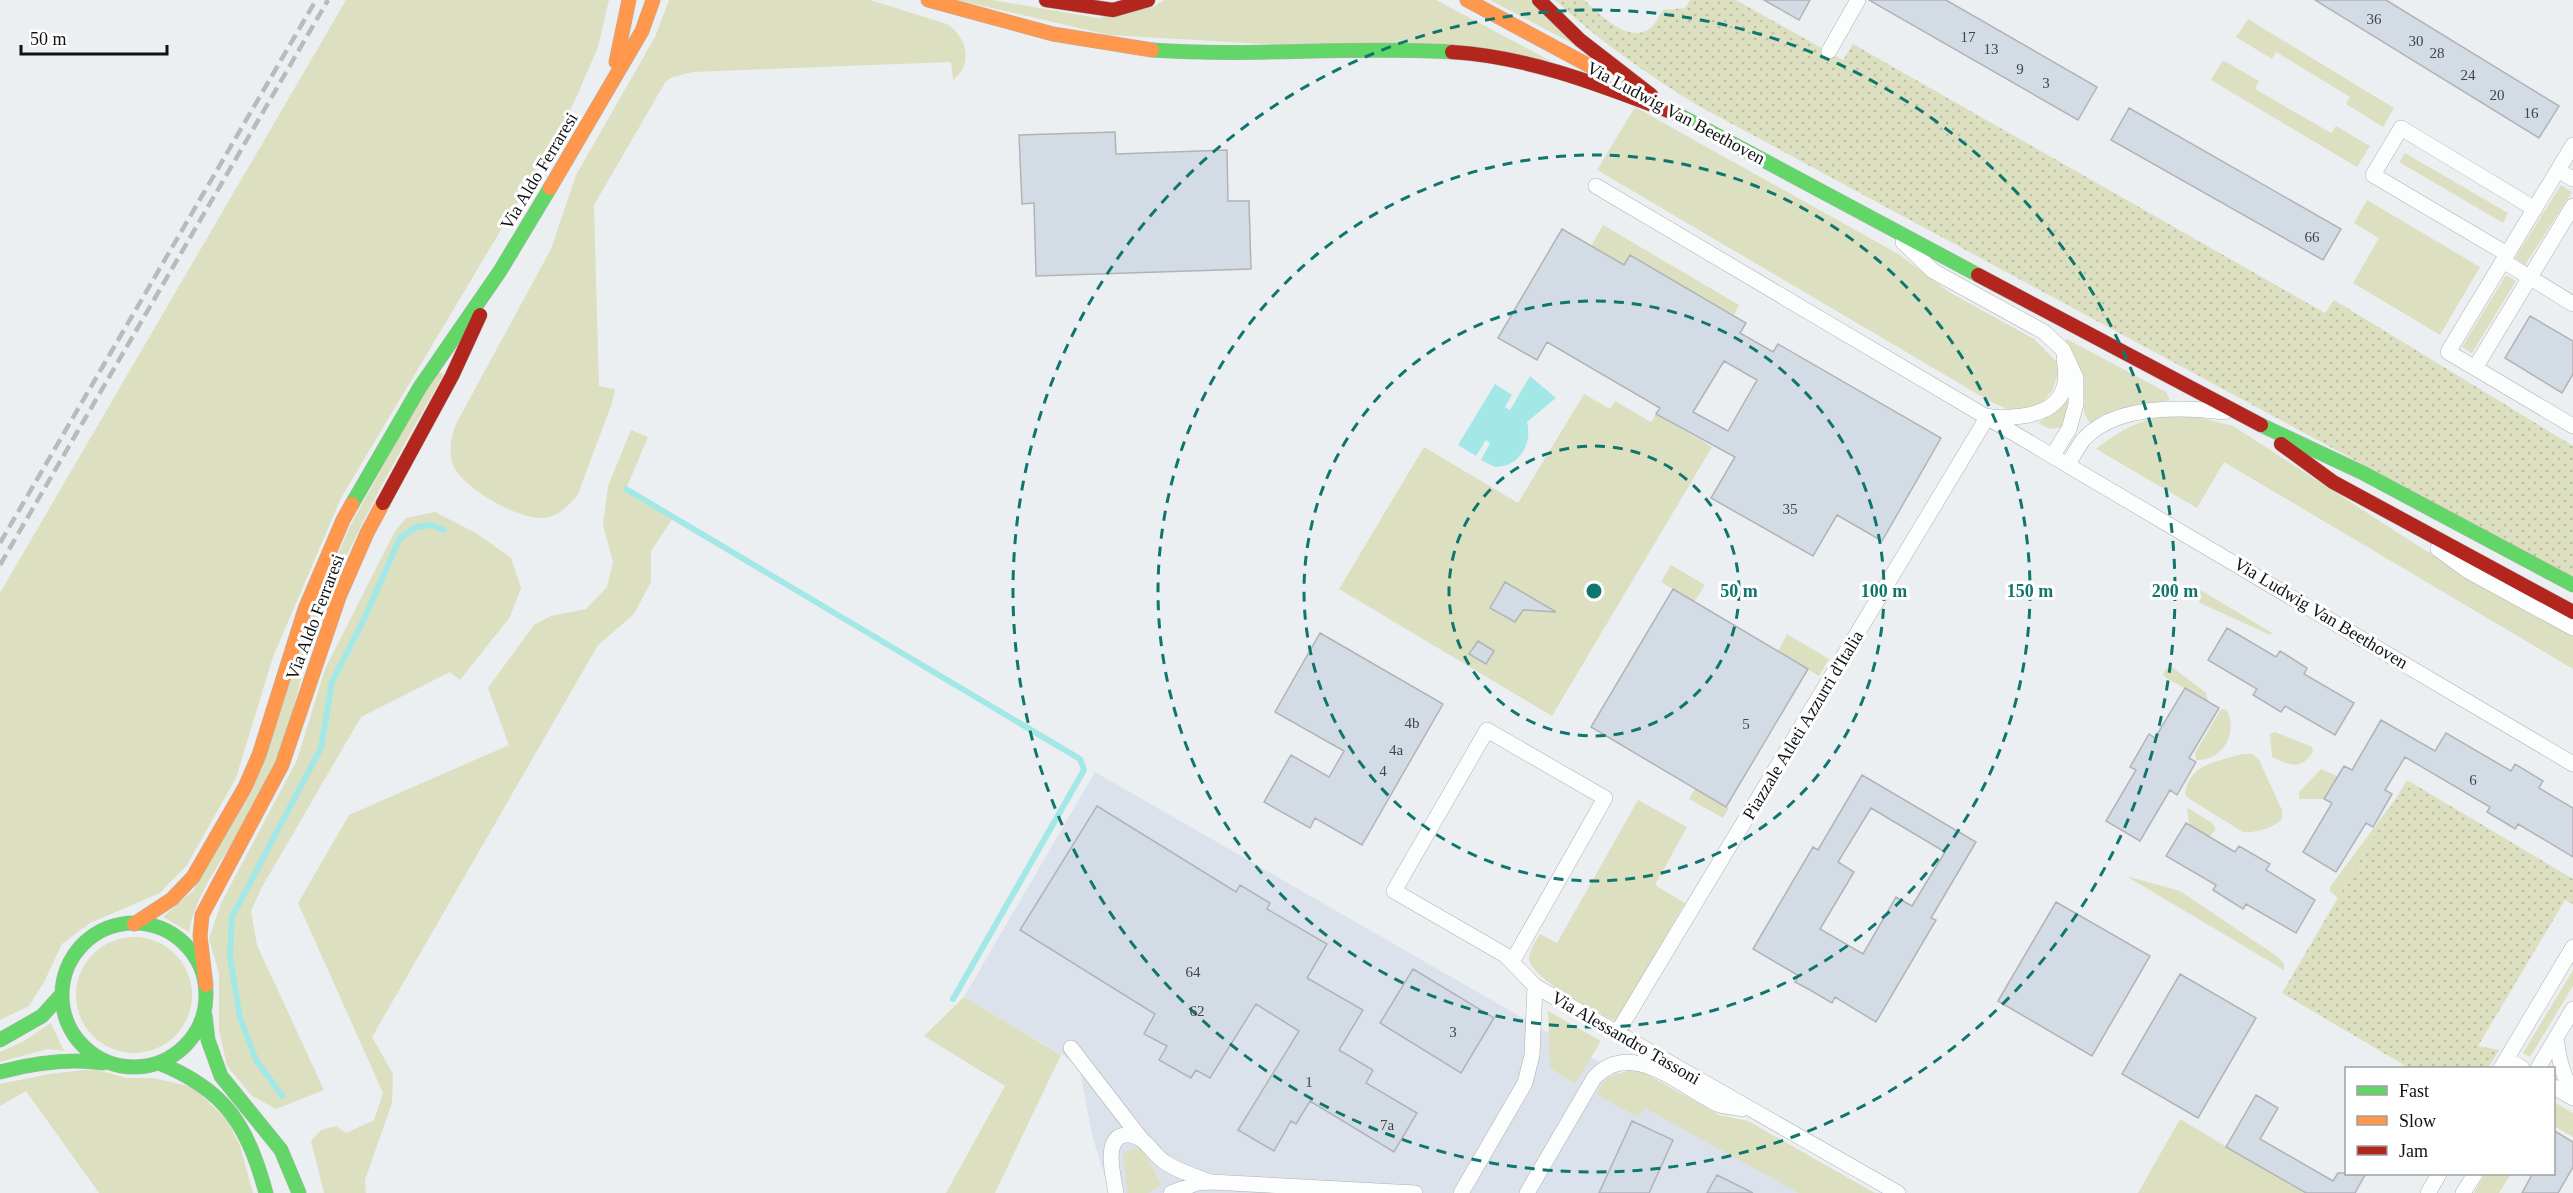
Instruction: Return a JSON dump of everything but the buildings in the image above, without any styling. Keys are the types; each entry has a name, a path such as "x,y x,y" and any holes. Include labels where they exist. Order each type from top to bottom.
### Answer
{"main road":[{"name":"Via Aldo Ferraresi","path":"609,89 629,0"},
{"name":"Via Aldo Ferraresi","path":"134,924 160,908 183,888 204,861 215,842 245,787 259,755 305,609 343,520 435,363 500,271 609,89 642,31 653,0"},
{"path":"928,0 1058,35 1146,49 1239,53 1390,49 1498,57 1561,72 1679,115"},
{"path":"1046,0 1113,10 1148,0"},
{"name":"Via Ludwig Van Beethoven","path":"1467,0 2238,414 2353,468 2573,585"},
{"path":"1539,0 1604,59 1679,115"},
{"name":"Via Aldo Ferraresi","path":"299,1193 282,1152 224,1083 208,1047 206,985 200,942 202,915 282,765 335,606 366,533 452,376 500,271"},
{"name":"Via Ludwig Van Beethoven","path":"2254,422 2291,453 2332,482 2573,612"},
{"name":"Via Aldo Ferraresi","path":"205,1008 195,1034 184,1048 159,1063 148,1066 115,1065 99,1059 80,1043 70,1030 63,1014 61,996 63,979 70,962 82,945 101,931 115,926 134,924 151,925 166,930 182,941 197,961 206,985"},
{"path":"0,1040 23,1029 47,1013 61,996"},
{"path":"0,1072 75,1060 115,1065"},
{"path":"159,1063 197,1081 227,1105 252,1147 266,1193"}],"street":[{"path":"1828,51 1858,0"},
{"path":"2535,208 2401,128 2373,175 2573,304"},
{"path":"2573,145 2448,352 2573,426"},
{"path":"2558,170 2573,179"},
{"name":"Via Ludwig Van Beethoven","path":"1596,186 2053,454 2573,764"},
{"path":"2475,368 2573,206"},
{"name":"Via Ludwig Van Beethoven","path":"1886,225 1933,271 2044,333 2063,350 2076,378 2076,404 2069,429 2053,454"},
{"name":"Via Ludwig Van Beethoven","path":"1988,416 2026,417 2050,408 2057,401 2066,378 2063,350"},
{"name":"Via Ludwig Van Beethoven","path":"2068,464 2084,439 2119,417 2164,409 2199,409 2238,414"},
{"name":"Piazzale Atleti Azzurri d'Italia","path":"1617,1033 1988,416"},
{"path":"2384,511 2468,571 2573,628"},
{"path":"1512,962 1605,798 1487,730 1394,891 1505,955 1535,986"},
{"path":"2504,1064 2573,947"},
{"name":"Via Alessandro Tassoni","path":"1461,1193 1525,1083 1532,1055 1535,986 1898,1193"},
{"path":"2539,1067 2573,1009"},
{"path":"2556,1038 2559,1063 2573,1092"},
{"path":"1071,1048 1142,1140 1163,1161 1184,1173 1211,1182"},
{"name":"Via Alessandro Tassoni","path":"1527,1193 1594,1078 1601,1071 1616,1063 1642,1063 1717,1104 1756,1112"},
{"path":"2555,1088 2573,1098"},
{"path":"1116,1193 1113,1144 1117,1138 1125,1135 1142,1140"},
{"path":"2428,1193 2438,1175"},
{"path":"2463,1193 2474,1175"},
{"path":"1171,1193 1197,1183 1211,1182 1415,1193"}],"shaded area":[{"path":"1095,772 1827,1193 1110,1193 1092,1135 1079,1065 964,997"}],"green space":[{"path":"346,0 609,0 598,47 554,141 341,498 273,657 236,778 187,865 160,893 90,923 62,944 44,982 29,1006 0,1020 0,593"},
{"path":"669,0 870,0 947,24 954,29 963,43 966,59 960,74 953,80 951,62 693,72 666,81 594,205 599,386 615,389 612,403 578,494 566,507 550,517 539,518 526,515 496,503 468,484 453,465 451,444 453,434 456,424 551,249 576,175 655,37"},
{"path":"957,0 992,0 1098,18 1153,7 1164,0 1436,0 1551,61 1109,35"},
{"path":"1490,0 1531,0 1587,51"},
{"path":"1555,0 1584,0 1614,25 1632,33 1641,33 1649,29 1663,10 1685,8 1690,0 1736,0 1843,60 1853,44 2325,313 2334,300 2573,446 2573,578 1697,105 1623,56"},
{"path":"2248,19 2394,108 2383,127 2346,104 2350,97 2276,52 2272,59 2236,37"},
{"path":"2223,60 2259,81 2255,89 2331,133 2336,126 2370,146 2357,167 2211,80"},
{"path":"1635,107 1900,255 1949,292 2034,339 2056,361 2059,371 2052,391 2042,403 2032,410 2007,409 1991,402 1597,170"},
{"path":"2405,153 2508,213 2503,223 2399,162"},
{"path":"2561,185 2572,192 2525,265 2515,258"},
{"path":"2367,200 2480,267 2440,335 2353,283 2379,238 2354,223"},
{"path":"1603,225 1739,305 1734,315 1630,255 1624,265 1591,246"},
{"path":"2506,275 2516,281 2472,353 2462,347"},
{"path":"2067,339 2166,392 2170,400 2130,407 2093,423 2089,422 2084,412 2081,375 2065,344"},
{"path":"436,371 444,374 374,501 328,598 310,647 287,733 275,765 252,812 205,887 189,932 163,917 194,890 350,526"},
{"path":"1584,394 1610,409 1615,401 1651,422 1656,414 1712,447 1552,716 1339,589 1424,447 1518,503"},
{"path":"2067,394 2071,403 2063,427 2050,429 2038,423 2060,407"},
{"path":"2167,416 2194,416 2233,426 2423,549 2573,633 2573,669 2224,462 2197,508 2096,449 2129,427"},
{"path":"631,430 648,437 626,489 673,518 651,551 651,582 634,614 598,645 372,1037 393,1074 392,1103 365,1180 366,1193 324,1193 311,1141 321,1130 336,1126 346,1133 374,1120 383,1093 298,903 349,815 509,745 488,688 534,625 551,616 586,609 607,587 613,562 603,525 608,486"},
{"path":"435,512 476,533 511,558 521,588 510,617 460,680 450,672 361,717 262,887 251,911 257,945 324,1090 276,1109 252,1096 227,1066 219,1030 219,974 209,939 221,903 297,760 325,669 395,531 406,518"},
{"path":"1671,565 1705,585 1694,602 1661,582"},
{"path":"2194,586 2274,634 2268,634 2200,603"},
{"path":"1787,634 1829,659 1819,676 1778,651"},
{"path":"2172,667 2206,693 2208,702 2165,677 2163,673 2167,668"},
{"path":"2221,709 2227,710 2230,719 2231,728 2226,744 2214,756 2196,760 2195,753"},
{"path":"2275,732 2312,747 2313,752 2304,762 2295,765 2272,757 2270,734"},
{"path":"2242,754 2253,754 2259,760 2282,810 2282,819 2279,822 2259,831 2243,832 2185,794 2192,776 2198,770 2214,762"},
{"path":"2321,769 2346,780 2324,799 2299,799 2299,792"},
{"path":"2407,780 2573,879 2573,904 2565,900 2478,1046 2499,1050 2489,1067 2407,1067 2282,993"},
{"path":"1695,789 1729,808 1723,818 1689,799"},
{"path":"2399,794 2338,898 2330,891 2330,887"},
{"path":"1638,800 1687,827 1655,885 1685,903 1616,1022 1554,986 1533,968 1529,957 1540,934 1557,943"},
{"path":"2187,807 2212,823 2216,829 2209,837 2189,825"},
{"path":"2126,876 2180,891 2278,957 2284,964 2284,970"},
{"path":"134,937 156,942 175,954 187,973 192,995 187,1017 175,1036 156,1048 134,1053 112,1048 93,1036 81,1017 76,995 81,973 93,954 112,942"},
{"path":"2573,970 2573,986 2530,1057 2523,1053"},
{"path":"964,997 1061,1055 995,1193 946,1193 1005,1086 924,1036"},
{"path":"1548,1011 1601,1041 1575,1084 1550,1068"},
{"path":"51,1023 64,1051 48,1049 0,1062 0,1052 22,1042"},
{"path":"1636,1068 1719,1115 1748,1121 1875,1193 1799,1193 1645,1108 1638,1117 1596,1094 1607,1078"},
{"path":"93,1069 127,1078 153,1078 193,1087 227,1120 240,1146 253,1193 99,1193 26,1091 0,1106 0,1084 49,1074"},
{"path":"2555,1103 2573,1113 2573,1137 2555,1127"},
{"path":"2180,1119 2304,1193 2138,1193"},
{"path":"1141,1148 1162,1185 1148,1193 1127,1193 1123,1152"},
{"path":"2484,1175 2510,1175 2499,1193 2474,1193"}],"water":[{"path":"1530,376 1556,398 1527,422 1526,446 1517,459 1504,466 1495,467 1481,460 1490,443 1486,440 1476,456 1458,445 1495,384 1512,395 1505,407 1510,410"}],"waterway":[{"path":"626,489 1080,759 1084,770 953,999"},
{"path":"282,1096 256,1060 240,1018 230,957 232,917 321,748 332,682 365,617 400,538 416,527 431,525 444,530"}],"railway":[{"path":"0,543 316,0"},
{"path":"0,565 328,0"}],"traffic: fast":[{"path":"1152,50 1452,52"},
{"path":"1679,115 1978,275"},
{"path":"352,504 420,387 500,271 550,188"},
{"path":"2261,425 2363,473 2573,585"},
{"path":"134,923 162,928 185,944 201,967 206,995 201,1023 185,1046 162,1062 134,1067 106,1062 83,1046 67,1023 62,995 67,967 83,944 106,928 134,923"},
{"path":"0,1040 42,1016 61,995"},
{"path":"205,1015 208,1040 221,1076 281,1150 299,1193"},
{"path":"0,1072 51,1062 103,1063"},
{"path":"159,1063 201,1085 230,1113 251,1148 266,1193"}],"traffic: slow":[{"path":"616,62 629,0"},
{"path":"550,188 642,31 653,0"},
{"path":"928,0 1053,34 1152,50"},
{"path":"1467,0 1599,71"},
{"path":"206,985 200,936 202,915 282,765 339,597 383,503"},
{"path":"134,924 172,899 193,877 245,787 259,755 305,609 352,504"}],"traffic: jam":[{"path":"1046,0 1113,10 1148,0"},
{"path":"1539,0 1580,40 1651,95"},
{"path":"1452,52 1511,60 1568,75 1679,115"},
{"path":"1978,275 2261,425"},
{"path":"383,503 452,376 480,315"},
{"path":"2281,444 2333,482 2573,612"}]}
